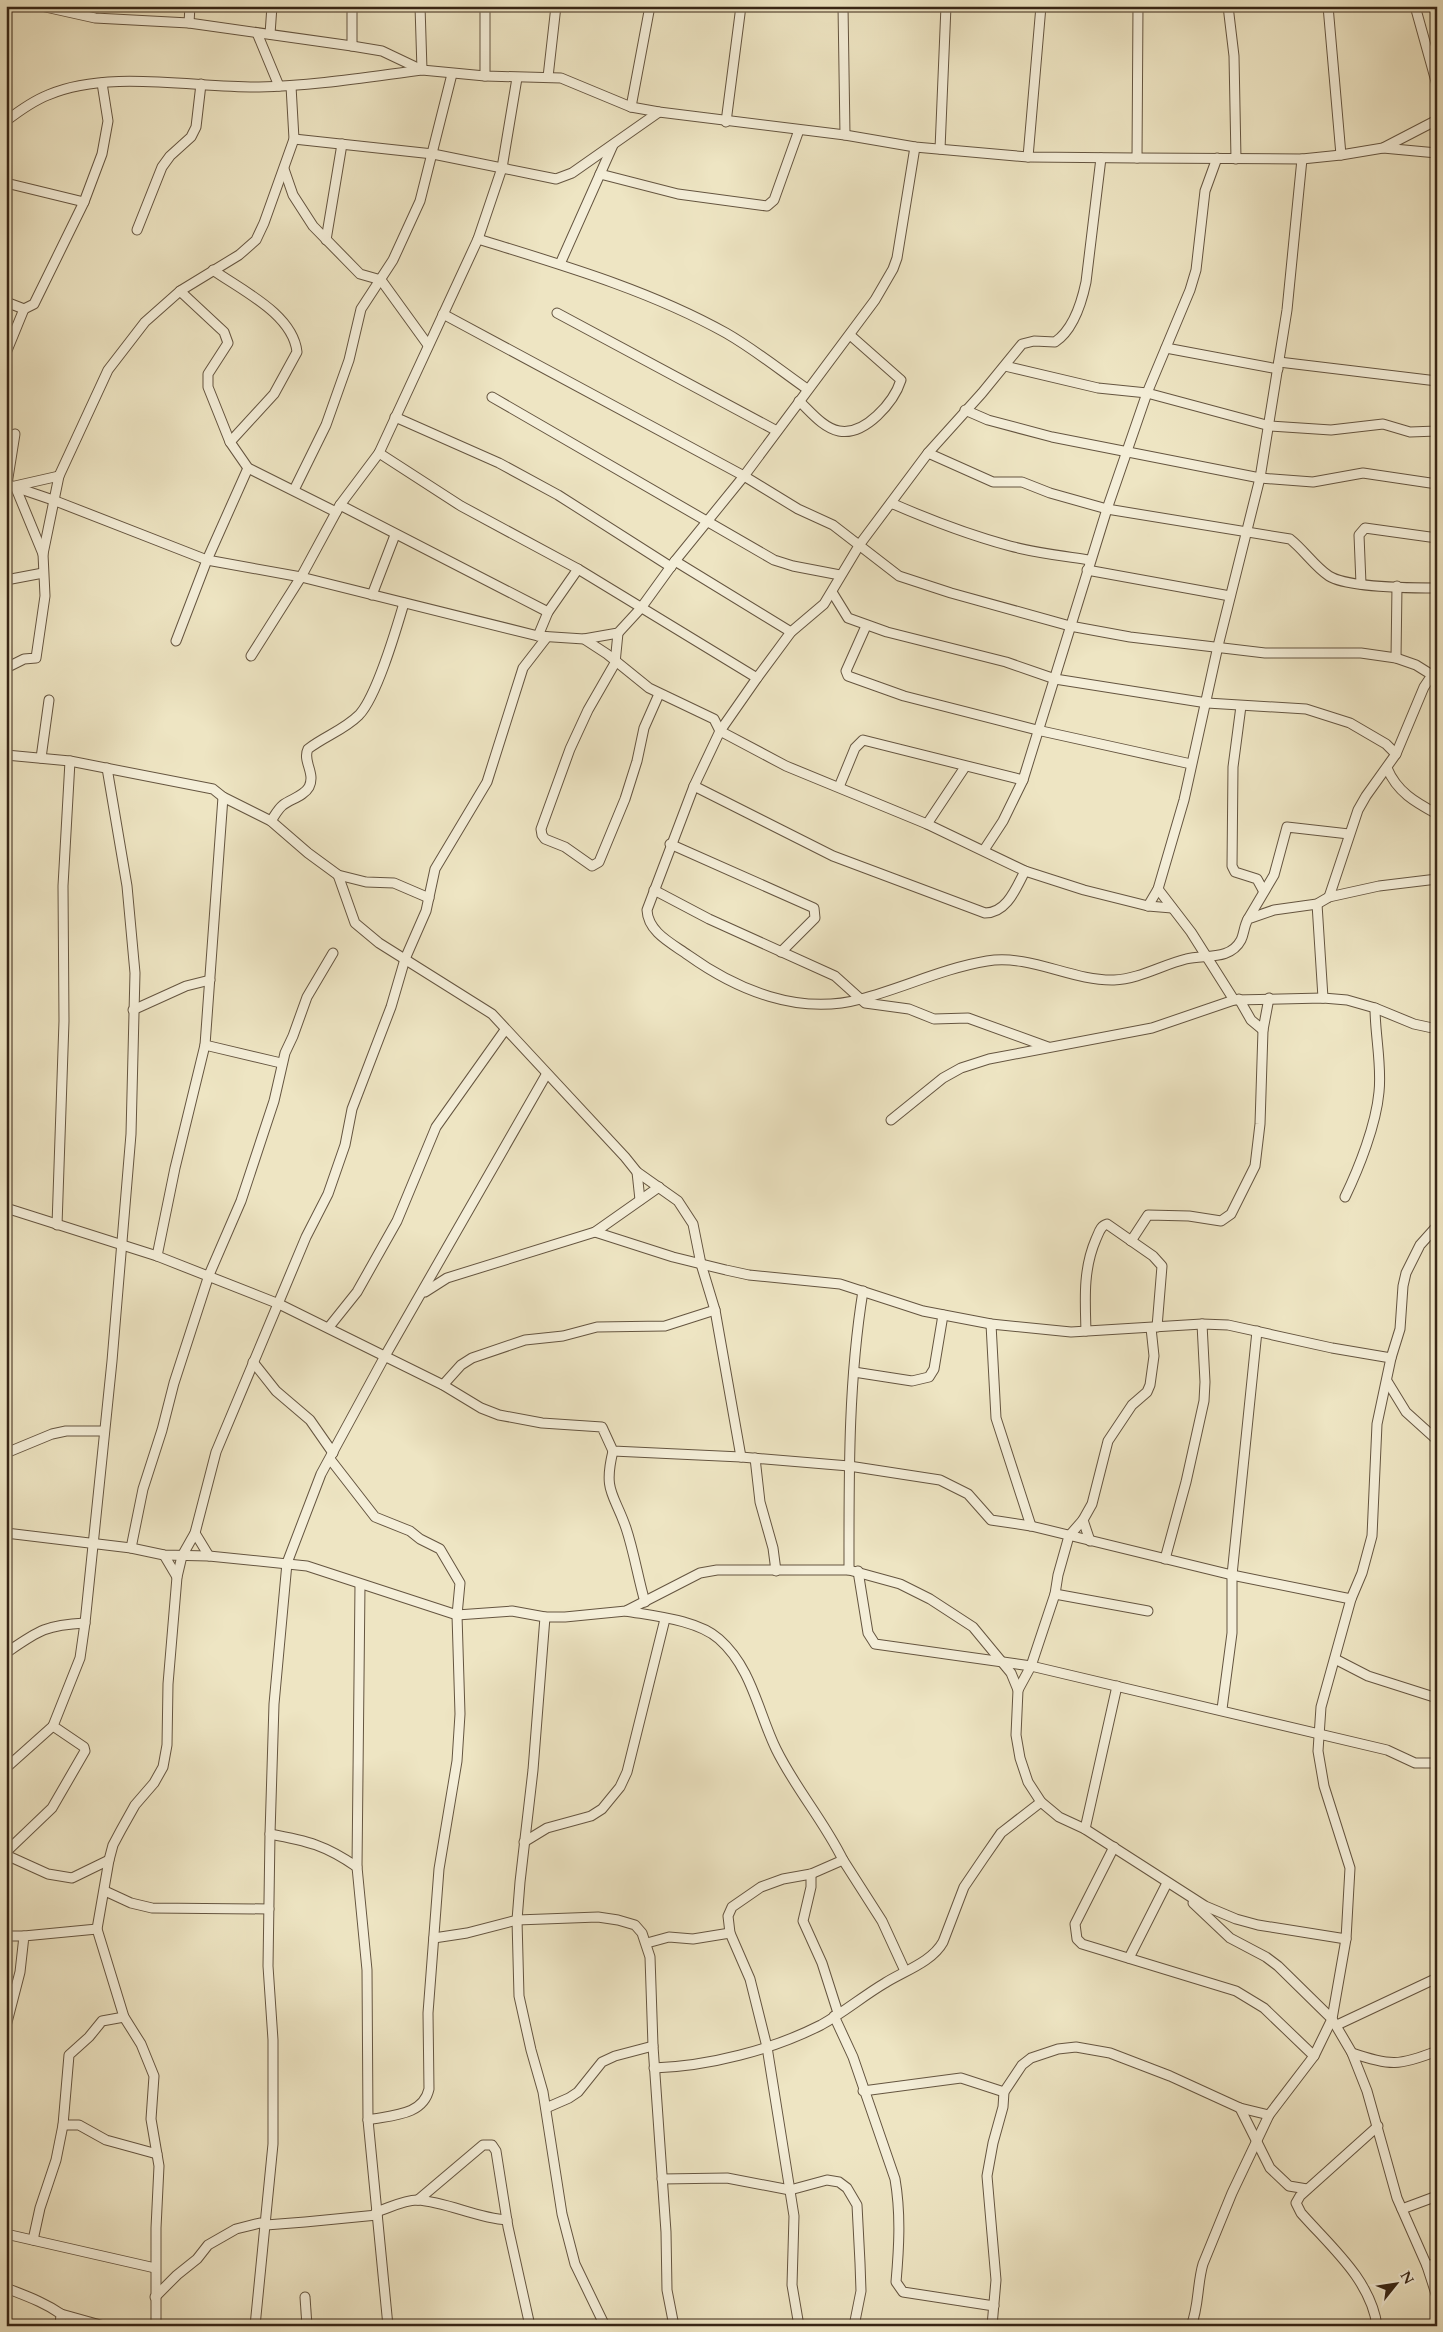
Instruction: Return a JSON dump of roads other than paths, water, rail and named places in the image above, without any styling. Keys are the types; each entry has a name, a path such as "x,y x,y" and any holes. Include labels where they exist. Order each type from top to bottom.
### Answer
{"street":[{"path":"41,6 70,10 95,18 189,23 352,46 382,52 422,70"},
{"path":"189,23 190,6"},
{"path":"270,34 272,6"},
{"path":"352,6 352,46"},
{"path":"420,6 422,70"},
{"path":"485,6 485,76"},
{"path":"548,77 556,6"},
{"path":"631,107 650,6"},
{"path":"726,122 740,6"},
{"path":"842,6 845,135"},
{"path":"940,149 946,6"},
{"path":"1028,157 1041,6"},
{"path":"1137,158 1138,6"},
{"path":"1228,6 1234,56 1236,159"},
{"path":"1328,6 1341,155"},
{"path":"1415,6 1437,86"},
{"path":"257,33 278,86"},
{"path":"6,121 49,94 74,86 102,83 201,84 229,87 291,86 422,70 517,78 548,77 573,82 631,107 659,112 726,122 845,135 915,147 1028,157 1302,160 1383,148 1437,153"},
{"path":"294,490 326,425 349,360 361,309 381,280 414,215 433,154 452,74"},
{"path":"252,656 301,577 338,509 379,453 478,239 502,168 517,78"},
{"path":"6,353 24,309 34,304 84,202 102,154 108,121 102,83"},
{"path":"137,230 162,167 170,156 191,137 196,127 201,84"},
{"path":"6,668 24,659 36,658 46,596 43,573 44,554 59,476 108,370 145,322 180,291 212,270 240,255 256,240 294,139 291,86"},
{"path":"294,139 433,154 550,178 563,178 614,145 659,112"},
{"path":"1383,148 1437,120"},
{"path":"600,174 678,194 767,206 774,200 799,130"},
{"path":"326,240 342,144"},
{"path":"560,264 614,145"},
{"path":"9,485 53,500 207,560 301,577 543,636 584,639 618,633 641,608 707,520 744,476 875,300 893,269 915,147"},
{"path":"1101,158 1086,282 1073,319 1060,338 1050,343 1034,341 1022,344 928,453 860,544 840,575 832,592 812,616 791,632 757,678 720,732 694,786 646,910 647,918 652,928 716,975 769,997 793,1002 817,1005 860,1000 939,973 989,961 1018,960 1113,980 1137,977 1190,958 1207,958 1232,950 1241,940 1248,919 1263,890 1274,875 1287,827 1349,834"},
{"path":"984,850 1003,821 1023,780 1090,560 1147,393 1196,270 1206,191 1217,158"},
{"path":"1148,906 1158,888 1176,832 1207,703 1218,646 1260,478 1270,426 1287,310 1302,160"},
{"path":"284,169 299,206 313,226 360,274 381,280 428,345"},
{"path":"6,182 84,202"},
{"path":"478,239 560,264 653,298 727,334 807,389"},
{"path":"212,270 283,320 292,334 297,352 274,394 230,442"},
{"path":"180,291 224,332 228,339 228,343 208,374 208,387 230,442 248,468 395,535 497,584 548,612"},
{"path":"6,302 24,309"},
{"path":"557,313 777,431"},
{"path":"443,314 744,476 798,509 833,525 899,576 951,593 1070,626 1130,637 1265,653 1361,653 1396,658 1435,674 1424,687 1396,754 1366,796 1349,834 1329,897"},
{"path":"799,401 819,419 838,431 856,430 869,424 877,417 901,380 850,335"},
{"path":"1166,348 1279,366 1437,380"},
{"path":"1004,366 1098,388 1147,393 1270,426 1331,430 1383,424 1410,432 1437,431"},
{"path":"492,398 774,560 793,566 840,575"},
{"path":"966,410 1012,427 1260,478 1313,482 1363,473 1437,484"},
{"path":"395,417 499,463 558,495 791,632"},
{"path":"15,434 9,485 44,554"},
{"path":"379,453 460,506 578,569 757,678"},
{"path":"928,453 993,482 1022,482 1050,493 1107,510 1246,534 1290,539 1302,548 1329,576 1361,584 1437,588"},
{"path":"176,641 207,560 248,468"},
{"path":"9,485 59,476"},
{"path":"891,503 938,523 1003,544 1090,560"},
{"path":"1361,584 1359,535 1365,528 1437,538"},
{"path":"372,595 395,535"},
{"path":"156,2326 155,2297 159,2180 151,2119 154,2076 140,2044 124,2017 98,1929 113,1845 163,1767 177,1577 182,1556 195,1533 216,1452 306,1237 328,1194 345,1144 352,1109 391,1007 405,959 426,911 435,869 487,782 523,668 543,636 548,612 578,569"},
{"path":"1087,570 1230,596"},
{"path":"6,580 43,573"},
{"path":"1396,586 1396,658"},
{"path":"832,592 848,618 866,626 1006,662 1055,679 1207,703 1306,709 1332,716 1367,732 1396,754"},
{"path":"271,821 283,805 304,793 309,787 311,779 306,758 308,749 334,734 361,713 385,662 404,603"},
{"path":"866,626 846,672 848,676 904,696 1037,730 1191,764"},
{"path":"618,633 616,663 588,710 570,749 541,829 545,839 565,847 592,866 599,862 625,799 637,761 644,728 659,694"},
{"path":"584,639 607,654 637,680 659,694 714,719 720,732 786,766 927,824 984,850 1025,872 1075,888 1148,906 1172,908"},
{"path":"42,758 50,700"},
{"path":"1241,706 1233,767 1232,866 1236,872 1257,879 1263,890"},
{"path":"839,787 854,748 863,740 964,767 1023,780"},
{"path":"6,755 70,761 213,789 223,797 271,821 308,854 338,875 366,882 394,883 429,898"},
{"path":"57,1225 64,1021 64,886 70,761"},
{"path":"927,824 964,767"},
{"path":"6,1768 53,1726 80,1658 112,1361 131,1134 135,973 127,886 107,768"},
{"path":"1387,768 1393,782 1403,793 1437,814"},
{"path":"694,786 833,856 986,913 1000,910 1009,900 1025,872"},
{"path":"157,1256 175,1168 205,1045 223,797"},
{"path":"670,844 814,908 815,918 781,952"},
{"path":"338,875 349,911 355,923 379,943 492,1014 504,1030 637,1172 678,1201 687,1211 693,1224 701,1264 715,1310 741,1457"},
{"path":"1248,919 1274,910 1317,904 1329,897 1379,886 1437,879"},
{"path":"1158,888 1191,932 1236,1000 1251,1020 1263,1030"},
{"path":"654,890 835,976 850,987 860,1000 872,1005 909,1009 934,1019 968,1018 1049,1048"},
{"path":"1317,904 1323,998"},
{"path":"131,1548 143,1489 162,1430 174,1383 209,1275 241,1201 274,1101 281,1063 307,997 333,953"},
{"path":"133,1010 186,986 210,980"},
{"path":"1131,1241 1148,1215 1189,1216 1220,1220 1232,1214 1255,1166 1260,1124 1263,1030 1270,998"},
{"path":"891,1120 943,1078 961,1068 990,1059 1152,1028 1236,1000 1323,998 1347,1000 1375,1008 1414,1024 1437,1029"},
{"path":"1345,1197 1354,1179 1380,1091 1375,1008"},
{"path":"329,1327 357,1292 397,1221 436,1127 504,1030"},
{"path":"205,1045 281,1063"},
{"path":"255,2326 266,2225 272,2144 273,2040 268,1966 270,1834 274,1704 287,1563 302,1519 331,1456 385,1356 546,1075"},
{"path":"637,1172 640,1200"},
{"path":"421,1296 432,1286 447,1278 595,1232 659,1187"},
{"path":"6,1208 157,1256 279,1304 329,1327 443,1385 480,1408 499,1415 542,1423 602,1427 614,1451 609,1468 610,1494 626,1528 645,1602"},
{"path":"1018,1690 1031,1666 1055,1594 1058,1575 1069,1536 1084,1520 1092,1504 1108,1441 1132,1405 1147,1392 1150,1385 1154,1356 1154,1327 1163,1269 1153,1256 1107,1224 1101,1227 1090,1252 1086,1268 1086,1331"},
{"path":"1191,2326 1197,2308 1198,2283 1203,2264 1257,2140 1269,2115 1314,2056 1335,2022 1346,1939 1350,1868 1320,1769 1318,1732 1321,1707 1351,1599 1362,1572 1372,1536 1377,1424 1391,1358 1400,1329 1403,1286 1406,1273 1420,1245 1437,1226"},
{"path":"595,1232 701,1264 749,1275 821,1281 923,1311 991,1324 1054,1332 1202,1324 1228,1325 1332,1348 1391,1358"},
{"path":"863,1292 854,1345 849,1466 854,1570 868,1633 875,1644 1031,1666 1318,1732 1387,1750 1415,1763 1437,1763"},
{"path":"443,1385 461,1365 472,1358 524,1340 563,1336 597,1327 665,1326 715,1310"},
{"path":"854,1372 912,1381 929,1377 934,1368 943,1315"},
{"path":"991,1324 996,1418 1031,1526"},
{"path":"1164,1559 1186,1482 1204,1401 1202,1324"},
{"path":"1222,1709 1232,1633 1232,1575 1257,1331"},
{"path":"253,1362 276,1391 310,1420 331,1456 375,1517 410,1531 442,1551 460,1583 457,1615 460,1714 457,1761 439,1869 428,2013 427,2098 415,2110 368,2120"},
{"path":"1387,1381 1406,1412 1437,1440"},
{"path":"6,1453 52,1434 66,1431 104,1431"},
{"path":"614,1451 741,1457 849,1466 940,1480 968,1494 991,1520 1031,1526 1232,1575 1351,1599"},
{"path":"755,1458 760,1502 773,1548 776,1571"},
{"path":"1084,1520 1090,1541"},
{"path":"6,1533 92,1542 164,1555 209,1556 287,1563 333,1572 360,1585 457,1615 512,1611 545,1617 565,1617 626,1610 700,1573 717,1570 854,1570 900,1584 960,1617 973,1627 1011,1673 1018,1690 1016,1735 1020,1758 1028,1782 1041,1802 1059,1817 1085,1829 1114,1847 1186,1896 1230,1938 1266,1957 1278,1966 1335,2022 1352,2053 1368,2091 1402,2209 1427,2266 1437,2297"},
{"path":"195,1533 209,1556"},
{"path":"164,1555 177,1577"},
{"path":"360,1585 357,1867 367,1978 368,2120 388,2326"},
{"path":"1055,1594 1148,1611"},
{"path":"626,1610 703,1628 719,1639 734,1654 748,1678 777,1750 832,1838 842,1860 882,1921 905,1972"},
{"path":"545,1617 517,1920 520,1996 546,2108 562,2214 575,2264 605,2326"},
{"path":"524,1842 548,1828 591,1816 610,1802 620,1787 627,1772 665,1619"},
{"path":"6,1653 36,1631 55,1625 85,1623"},
{"path":"1335,1659 1368,1676 1437,1698"},
{"path":"1085,1829 1117,1686"},
{"path":"53,1726 84,1748 83,1758 52,1808 6,1853 48,1874 72,1878 109,1860"},
{"path":"654,2068 684,2067 767,2047 820,2026 939,1950 964,1887 982,1858 1001,1833 1041,1802"},
{"path":"270,1834 319,1844 357,1867"},
{"path":"1114,1847 1075,1924 1077,1939 1082,1944 1236,1991 1250,1998 1314,2056"},
{"path":"799,2326 793,2299 795,2224 767,2047 750,1979 730,1934 728,1916 732,1907 746,1896 783,1878 811,1874 842,1860"},
{"path":"811,1874 811,1887 803,1921 822,1963 836,2015 853,2057 863,2091 879,2129 898,2198 900,2237 896,2282 898,2288 903,2292 994,2306"},
{"path":"1129,1958 1167,1883"},
{"path":"105,1891 131,1903 152,1908 269,1909"},
{"path":"1186,1896 1236,1919 1346,1939"},
{"path":"434,1938 468,1933 517,1920 598,1917 635,1925 647,1943 650,1957 654,2068 666,2232 667,2290 674,2326"},
{"path":"6,1936 98,1929"},
{"path":"647,1943 669,1937 693,1939 730,1934"},
{"path":"6,2026 20,1972 24,1936"},
{"path":"1335,2022 1437,1978"},
{"path":"33,2240 40,2208 56,2160 63,2125 69,2055 89,2037 102,2021 124,2017"},
{"path":"546,2108 578,2092 602,2062 615,2056 653,2046"},
{"path":"992,2326 996,2280 987,2176 992,2143 1003,2107 1004,2092 1022,2066 1031,2058 1058,2049 1076,2047 1110,2054 1205,2090 1240,2108 1269,2115"},
{"path":"1352,2053 1378,2062 1394,2064 1411,2061 1437,2051"},
{"path":"863,2091 961,2078 1004,2092"},
{"path":"1240,2108 1270,2168 1281,2181 1289,2186 1307,2190"},
{"path":"63,2125 79,2125 106,2140 157,2154"},
{"path":"1377,2326 1373,2307 1361,2282 1297,2208 1296,2203 1307,2190 1378,2126"},
{"path":"155,2297 177,2274 197,2259 208,2245 222,2235 248,2224 266,2225 377,2213 418,2200 483,2145 488,2143 496,2151 507,2220 530,2326"},
{"path":"662,2178 727,2178 790,2190 827,2180 839,2182 854,2198 858,2215 861,2282 854,2326"},
{"path":"1402,2209 1437,2196"},
{"path":"418,2200 469,2211 486,2219 507,2220"},
{"path":"6,2234 156,2268"},
{"path":"1427,2266 1437,2263"},
{"path":"6,2288 46,2303 61,2314 104,2326"},
{"path":"305,2297 306,2326"},
{"path":"60,2326 61,2314"}]}
